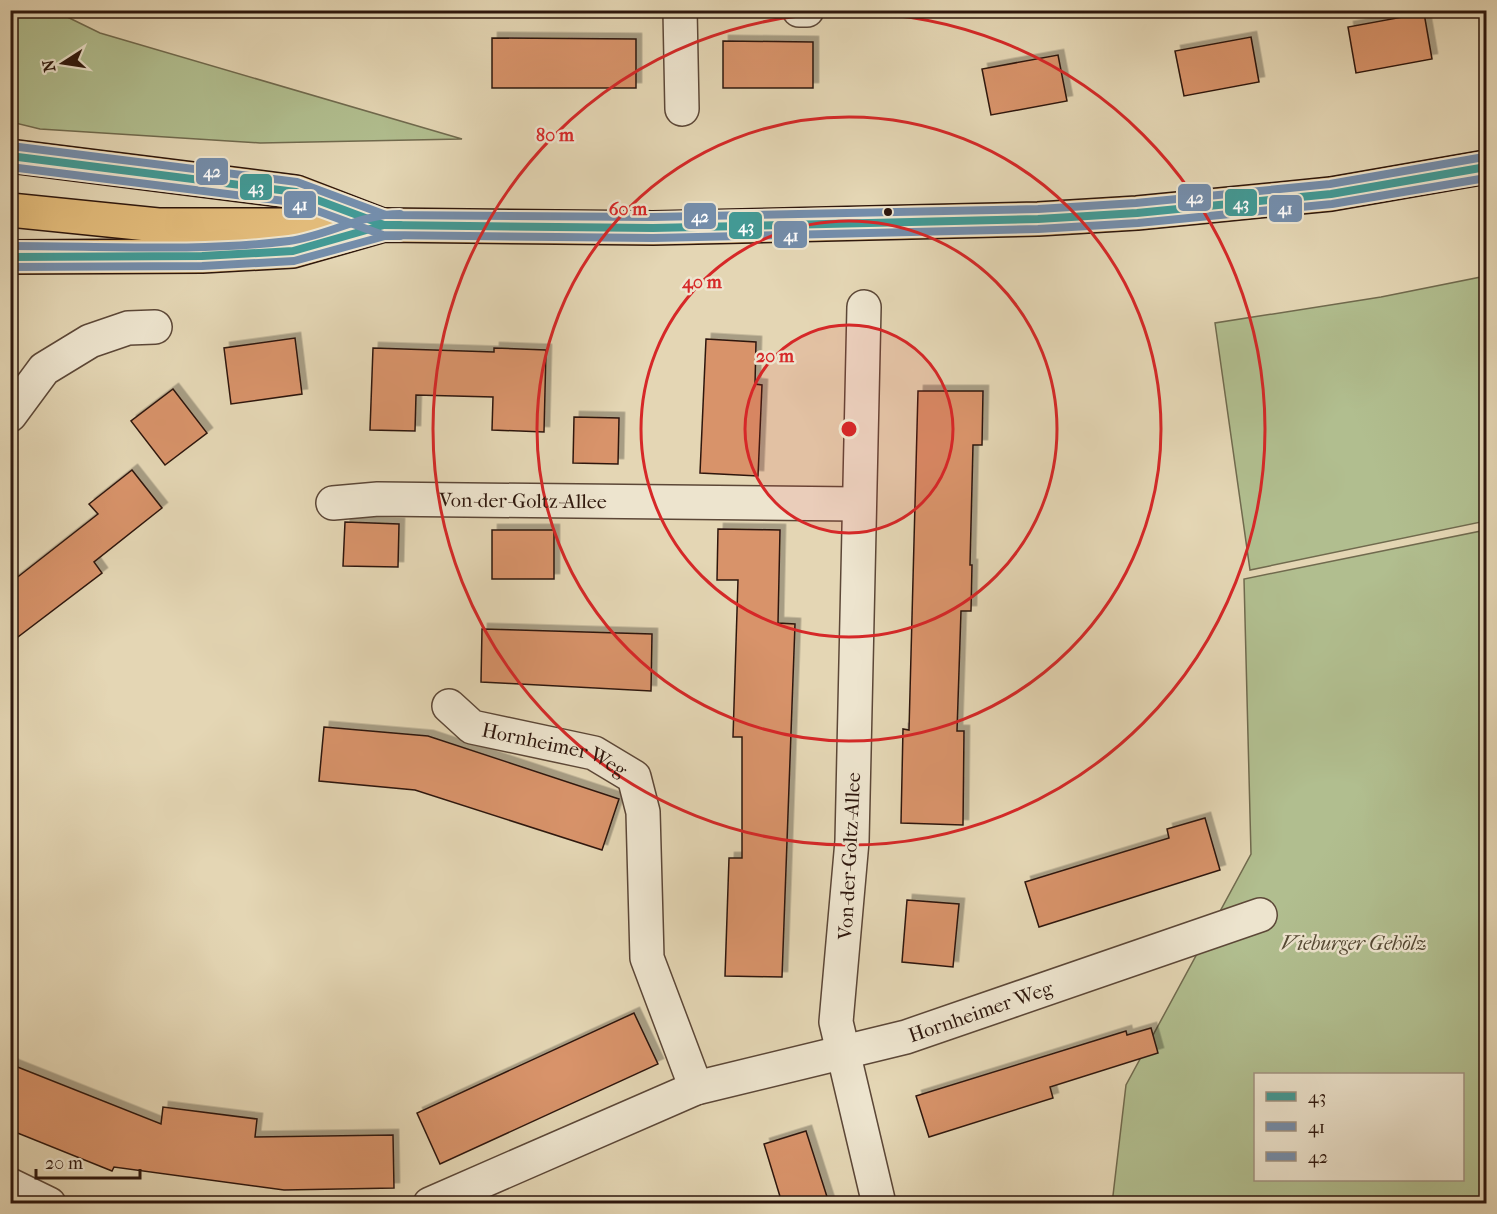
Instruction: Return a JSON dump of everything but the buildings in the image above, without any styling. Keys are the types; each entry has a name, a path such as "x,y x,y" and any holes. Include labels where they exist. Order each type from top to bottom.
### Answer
{"main road":[{"path":"10,156 296,192 384,225"},
{"path":"10,210 158,225 653,228 1038,219 1225,206 1331,194 1486,167"},
{"path":"10,257 190,256 293,251 384,225"}],"street":[{"path":"681,10 682,109"},
{"path":"799,10 807,10"},
{"name":"Von-der-Goltz-Allee","path":"864,307 852,841 836,1022 879,1203"},
{"path":"10,415 44,369 90,341 128,328 155,327"},
{"name":"Von-der-Goltz-Allee","path":"333,503 378,499 858,504"},
{"name":"Hornheimer Weg","path":"449,706 472,728 594,753 634,777 643,812 647,958 696,1088"},
{"name":"Hornheimer Weg","path":"430,1203 696,1088 906,1037 1260,915"},
{"path":"10,1185 49,1203"}],"green space":[{"path":"11,11 55,11 100,33 462,139 260,143 40,129 11,122"},
{"path":"1486,276 1486,521 1250,570 1215,323 1381,297"},
{"name":"Vieburger Gehölz","path":"1486,530 1486,1203 1112,1204 1126,1085 1251,854 1244,579"}],"transit line":[{"name":"42","path":"11,146 297,182 386,215 653,217 1038,209 1136,203 1330,184 1484,157"},
{"name":"43","path":"10,156 296,192 384,225 653,228 1038,219 1137,213 1331,194 1486,167"},
{"name":"41","path":"10,167 293,202 383,235 653,238 1038,229 1138,223 1332,204 1486,178"},
{"name":"42","path":"10,246 150,248 255,244 289,241 317,235 358,221 400,214"},
{"name":"43","path":"10,257 202,256 293,251 384,225 400,225"},
{"name":"41","path":"10,267 202,266 294,261 385,236 400,236"}]}
